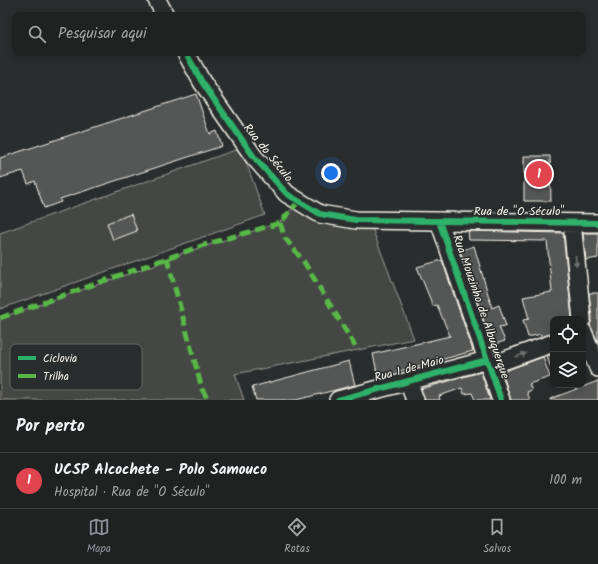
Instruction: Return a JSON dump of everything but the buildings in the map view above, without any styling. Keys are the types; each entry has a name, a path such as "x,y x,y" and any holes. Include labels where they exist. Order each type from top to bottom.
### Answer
{"street":[{"path":"157,0 163,12"},
{"name":"Rua do Século","path":"188,56 202,82 254,157 287,194 320,214 356,220 439,221"},
{"name":"Rua de \"O Século\"","path":"439,221 598,223"},
{"name":"Rua Mouzinho de Albuquerque","path":"439,221 501,400"},
{"path":"572,222 582,316"},
{"path":"586,339 598,368"},
{"name":"Rua 1 de Maio","path":"338,400 408,381 488,363 550,344"},
{"path":"408,381 415,400"}],"shaded area":[{"path":"241,148 265,215 0,309 0,233"},
{"path":"299,201 369,220 414,339 235,374 244,400 0,400 0,318 157,264 167,258 279,223"}],"marked path":[{"path":"0,318 204,245 280,223 299,201"},
{"path":"280,223 285,238 304,262 355,346"},
{"path":"167,258 202,389 208,400"}],"cycle path":[{"path":"188,56 202,82 254,157 287,194 320,214 356,220 598,223"},
{"path":"439,221 501,400"},
{"path":"338,400 487,360"}],"place":[{"name":"UCSP Alcochete - Polo Samouco","path":"539,174"}]}
